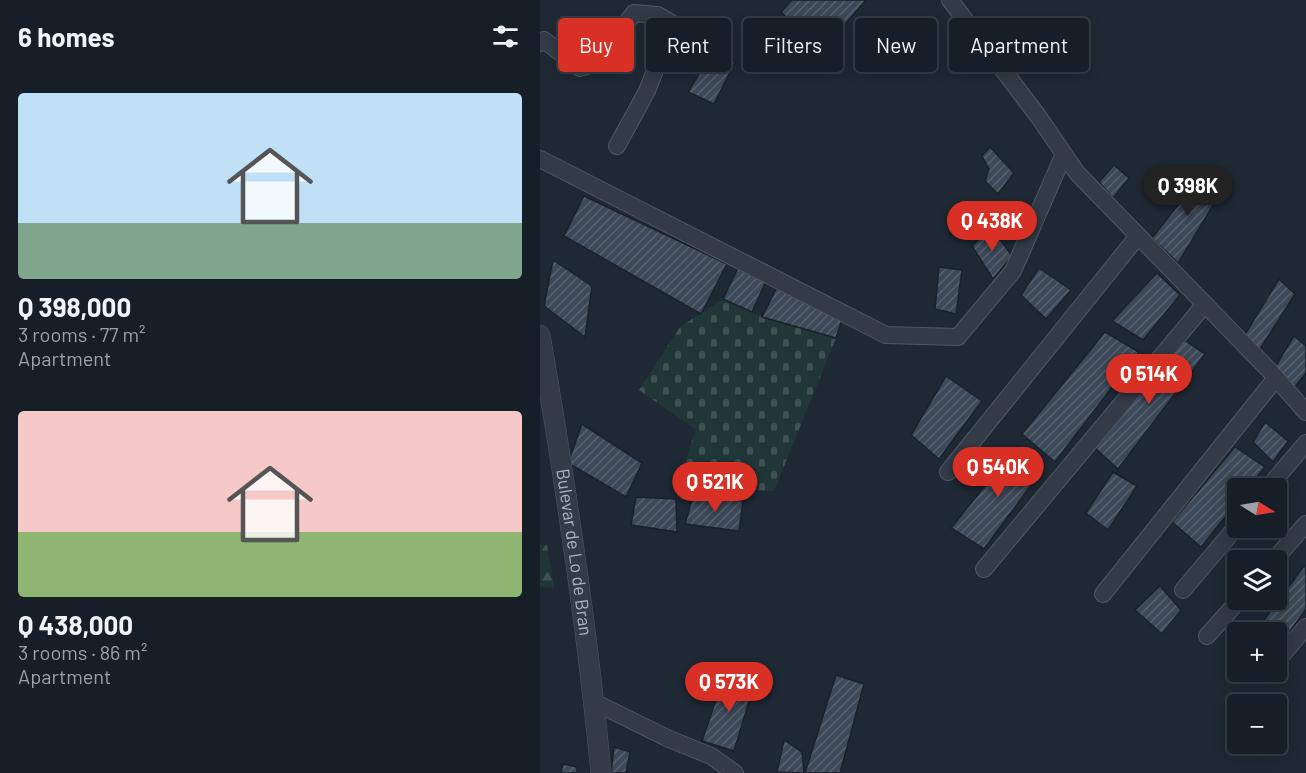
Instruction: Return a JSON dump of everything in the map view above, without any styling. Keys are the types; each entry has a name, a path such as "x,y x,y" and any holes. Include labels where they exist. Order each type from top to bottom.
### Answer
{"street":[{"path":"950,0 1038,116 1077,173 1276,378 1306,412"},
{"path":"540,43 544,40 580,68 596,63 634,13 658,15 673,24 647,91 617,146"},
{"path":"540,159 886,335 958,337 1013,271 1064,154"},
{"path":"948,472 1138,236"},
{"path":"984,569 1205,304"},
{"name":"Bulevar de Lo de Bran","path":"540,335 557,432 602,773"},
{"path":"1103,594 1276,378"},
{"path":"1276,478 1306,442"},
{"path":"1283,550 1306,524"},
{"path":"1183,590 1227,538"},
{"path":"1207,636 1230,610"},
{"path":"1287,649 1306,627"},
{"path":"594,702 667,738 711,756 735,773"}],"green space":[{"path":"723,299 762,317 836,338 774,491 676,488 696,430 639,390 680,327"},
{"path":"540,544 547,545 554,588 540,587"}],"building":[{"path":"792,0 866,0 843,27 843,18 787,18 781,12"},
{"path":"700,72 730,72 714,104 688,92"},
{"path":"990,147 1014,173 998,194 985,181 989,169 982,156"},
{"path":"1114,165 1129,178 1113,198 1099,182"},
{"path":"1205,171 1223,189 1178,263 1152,238"},
{"path":"584,196 727,264 701,314 564,236"},
{"path":"991,227 1012,256 993,279 972,246"},
{"path":"553,260 592,286 585,337 544,306"},
{"path":"739,266 767,279 752,312 723,299"},
{"path":"939,267 962,270 956,314 935,309"},
{"path":"1039,268 1071,290 1046,319 1021,295"},
{"path":"1157,273 1180,295 1143,340 1112,321"},
{"path":"1279,279 1295,294 1260,349 1244,336"},
{"path":"778,285 843,317 836,338 762,317"},
{"path":"1105,332 1139,352 1055,462 1022,434"},
{"path":"1294,336 1306,346 1306,373 1294,388 1275,367"},
{"path":"1184,340 1205,354 1118,469 1095,448"},
{"path":"946,376 982,401 939,459 911,435"},
{"path":"1265,422 1288,441 1273,462 1253,442"},
{"path":"582,424 642,463 626,497 568,463"},
{"path":"1017,446 1044,468 984,549 951,528"},
{"path":"1235,447 1265,467 1256,478 1227,478 1227,515 1201,547 1172,522"},
{"path":"1113,472 1137,486 1108,530 1086,513"},
{"path":"693,496 743,501 739,531 685,524"},
{"path":"636,497 676,499 677,532 631,525"},
{"path":"1304,566 1306,568 1306,609 1287,636 1287,622 1263,622 1272,610 1287,610 1287,589"},
{"path":"1160,586 1181,610 1162,634 1135,610"},
{"path":"725,673 754,685 734,751 702,741"},
{"path":"836,675 864,684 840,773 805,773"},
{"path":"784,740 802,752 804,773 777,772"},
{"path":"614,747 630,752 626,773 611,773"},
{"path":"563,764 577,767 577,773 561,773"}]}
